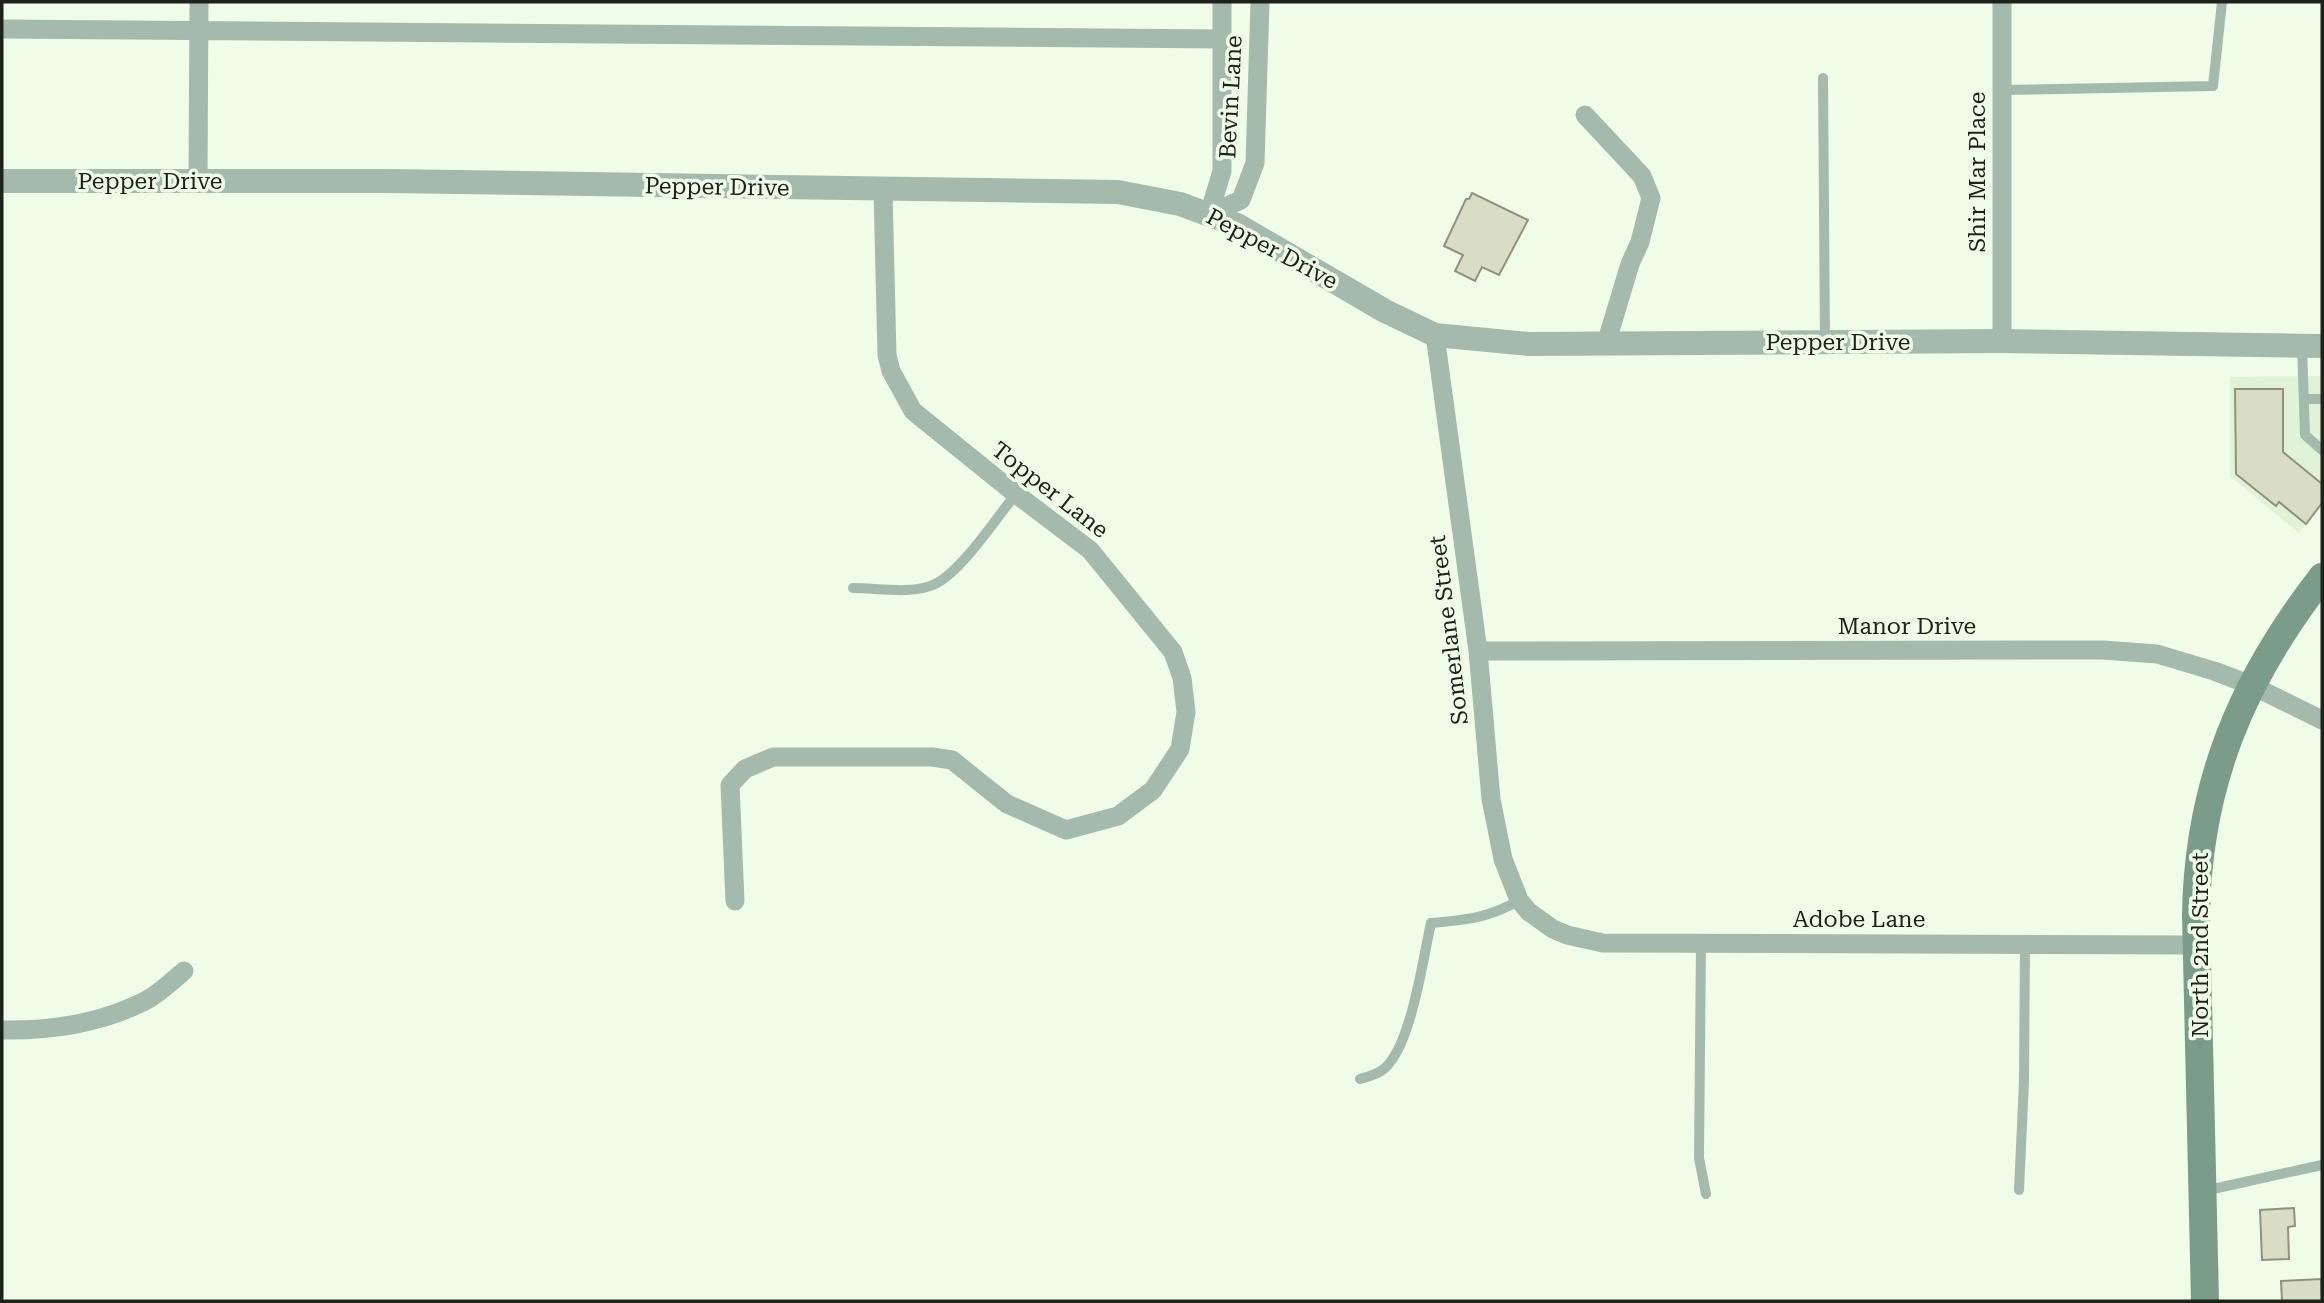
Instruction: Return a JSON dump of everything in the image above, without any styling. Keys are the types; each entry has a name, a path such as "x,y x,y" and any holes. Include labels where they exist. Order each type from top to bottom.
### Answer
{"main road":[{"name":"North 2nd Street","path":"2205,1301 2197,944 2197,885 2203,827 2222,754 2251,685 2292,615 2322,577"}],"street":[{"path":"198,181 199,2"},
{"path":"1209,214 1222,170 1222,2"},
{"name":"Bevin Lane","path":"1209,214 1241,200 1255,163 1260,2"},
{"name":"Shir Mar Place","path":"2002,2 2002,341"},
{"path":"2,29 1221,39"},
{"path":"1585,115 1642,176 1651,198 1640,242 1630,264 1605,344"},
{"name":"Pepper Drive","path":"2,181 387,181 1118,192 1180,204 1209,214 1264,239 1385,311 1435,335 1529,344 2002,341 2312,346"},
{"name":"Topper Lane","path":"735,901 730,785 745,769 773,757 932,757 953,760 1007,804 1066,830 1118,816 1153,790 1180,748 1186,712 1182,678 1173,652 1089,548 912,411 891,371 887,355 883,190"},
{"name":"Somerlane Street","path":"1435,335 1478,651 1491,799 1503,859 1524,906"},
{"name":"Manor Drive","path":"1478,651 2103,650 2157,654 2251,685 2322,720"},
{"name":"Adobe Lane","path":"1524,906 1553,929 1588,941 1604,943 2197,944"},
{"path":"2,1030 83,1024 147,1000 184,971"}],"lane":[{"path":"2002,90 2213,86 2222,2"},
{"path":"1823,78 1825,342"},
{"path":"2312,346 2304,399 2305,435 2322,450"},
{"path":"2304,399 2322,399"},
{"path":"853,588 915,589 934,584 953,572 1016,494"},
{"path":"1360,1079 1382,1071 1394,1056 1411,1016 1431,923 1479,918 1524,906"},
{"path":"1701,942 1699,1158 1706,1194"},
{"path":"2019,1190 2024,1081 2025,944"},
{"path":"2203,1191 2322,1165"}],"shaded area":[{"path":"2322,376 2322,505 2299,533 2230,476 2230,377"}],"building":[{"path":"1472,193 1528,220 1499,275 1482,267 1475,281 1455,271 1463,255 1444,246 1466,199 1469,199"},
{"path":"2235,389 2283,389 2283,452 2322,484 2322,503 2306,524 2279,502 2276,506 2236,474"},
{"path":"2294,1208 2295,1226 2288,1227 2289,1259 2262,1260 2260,1210"},
{"path":"2321,1279 2322,1301 2282,1301 2281,1281"}]}
